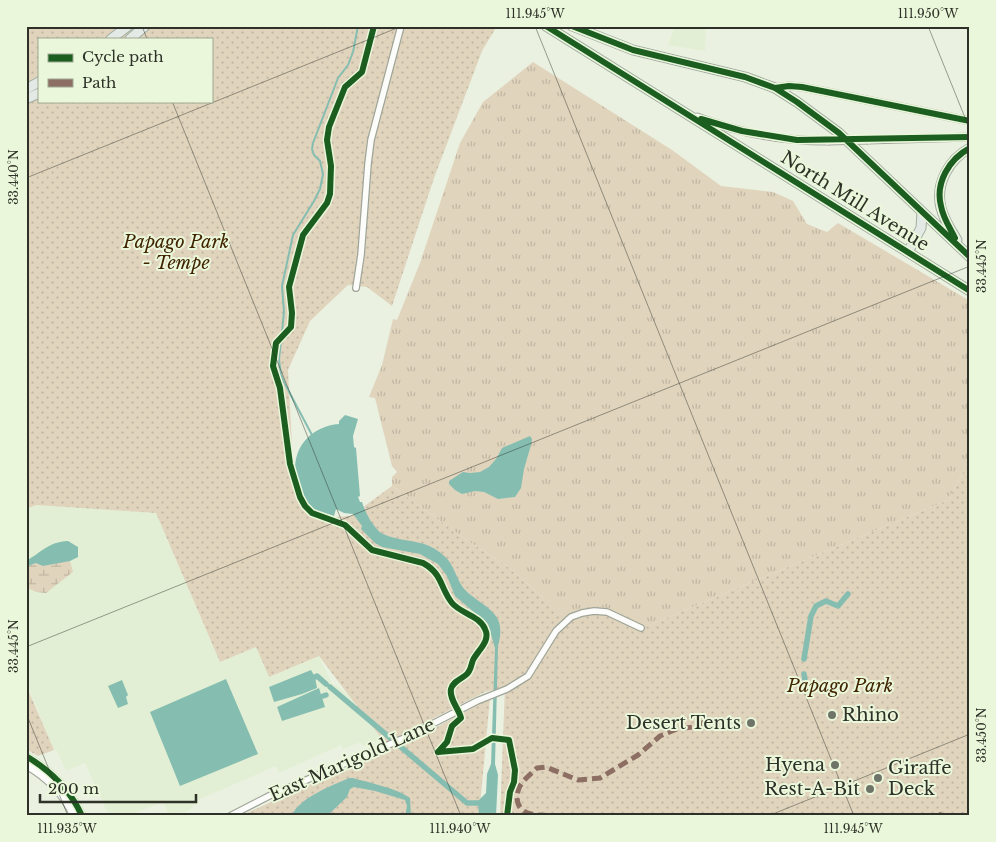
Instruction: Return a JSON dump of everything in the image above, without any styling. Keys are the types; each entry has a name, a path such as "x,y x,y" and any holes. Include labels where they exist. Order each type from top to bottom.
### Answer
{"main road":[{"path":"112,38 128,26"},
{"path":"131,38 145,26"},
{"name":"North Mill Avenue","path":"546,26 970,291"},
{"name":"North Mill Avenue","path":"572,26 633,50 745,77 775,88 839,133 970,257"},
{"path":"580,48 585,31"},
{"path":"26,89 38,83"},
{"path":"26,99 38,93"},
{"path":"962,249 944,215 940,204 940,192 949,166 957,156 970,148"},
{"path":"908,252 921,228 922,212"}],"street":[{"path":"356,288 361,255 371,140 401,26"},
{"path":"775,88 786,86 802,87 970,121"},
{"path":"678,110 714,123 754,134 797,140 970,137"},
{"name":"East Marigold Lane","path":"230,816 269,796 409,736 477,701 507,689 528,676 556,631 571,617 582,612 607,612 641,628"},
{"path":"26,756 56,778 76,804 82,816"},
{"path":"26,765 51,782 62,795 74,816"}],"shaded area":[{"path":"675,26 706,26 705,51 668,45"},
{"path":"36,505 156,513 220,662 256,647 269,677 319,656 332,684 357,701 354,705 386,732 379,736 380,739 363,746 360,742 343,749 341,745 279,773 276,766 198,800 199,803 190,810 176,816 169,816 163,802 128,816 109,816 85,763 66,771 56,749 54,750 26,682 26,509"}],"green space":[{"name":"Papago Park - Tempe","path":"26,26 497,26 482,51 434,178 392,306 367,287 348,285 310,321 288,370 293,463 296,483 304,503 316,511 334,517 351,516 392,486 465,539 504,564 541,595 563,618 586,607 600,606 617,611 645,627 948,500 970,459 970,816 500,816 505,687 485,692 385,743 319,656 269,677 256,647 220,662 156,513 36,505 26,509"},
{"path":"533,62 672,150 721,186 773,192 793,201 807,224 827,232 838,223 970,301 970,459 948,500 645,627 617,611 604,608 581,610 563,619 541,595 504,564 465,539 392,486 392,477 397,472 392,466 375,398 369,397 382,365 393,319 397,320 420,263 460,143 483,102"},
{"path":"70,561 73,572 46,593 36,592 26,587 26,567 36,563"},
{"path":"26,685 54,750 38,756 26,749"},
{"path":"490,698 479,816 240,816 437,727"}],"water":[{"path":"345,415 358,419 353,436 354,447 356,448 360,496 358,497 374,526 389,537 423,544 441,553 449,561 463,588 494,613 499,623 495,764 498,775 496,816 479,816 478,801 486,793 487,774 491,764 495,648 488,624 455,596 447,576 438,564 420,554 382,547 375,543 361,529 362,526 353,514 344,513 336,509 334,516 319,511 309,506 302,495 295,468 296,457 300,447 316,431 326,426 339,424 339,421"},
{"path":"530,436 532,439 531,445 521,488 515,497 498,499 484,492 475,491 462,494 449,484 449,481 463,472 480,472 489,467 502,448"},
{"path":"68,541 78,547 78,557 70,561 43,566 36,563 26,567 26,561 46,548 55,543"},
{"path":"311,670 315,677 317,688 274,702 269,687"},
{"path":"226,679 258,754 180,786 150,712"},
{"path":"122,680 128,695 126,697 128,704 118,708 108,686"},
{"path":"319,688 325,707 282,721 277,707"},
{"path":"349,778 404,794 410,798 411,816 405,816 407,806 405,800 354,787 350,789 347,797 327,816 292,816 295,810 308,798"}],"waterway":[{"path":"312,435 281,375 279,360 284,312 282,286 293,235 320,189 323,174 320,161 314,155 312,149 313,143 338,78 348,65 353,52 358,26"},
{"path":"804,659 811,616 816,606 826,601 838,606 848,594"},
{"path":"804,674 806,688"},
{"path":"315,677 317,676 326,684"},
{"path":"330,687 467,803 483,803"}],"marked path":[{"path":"563,816 531,814 520,807 517,799 520,786 537,768 546,767 578,780 600,778 638,755 660,736 677,729 693,727 709,720"},
{"path":"937,816 942,814"}],"cycle path":[{"path":"374,26 362,72 345,87 329,127 327,140 331,166 330,194 327,203 303,235 289,287 292,313 291,327 276,343 273,366 280,388 290,464 300,497 305,506 312,513 345,525 372,550 423,563 429,567 438,577 452,603 479,621 485,629 485,641 473,660 469,671 451,689 451,696 461,718 452,726 447,742 438,752"},
{"path":"546,26 970,291"},
{"path":"572,26 633,50 745,77 775,88 839,133 970,257"},
{"path":"775,88 802,87 970,121"},
{"path":"701,119 742,131 797,140 970,137"},
{"path":"955,238 942,210 940,189 945,172 950,165 970,148"},
{"path":"438,752 473,749 492,738 509,740 515,770 507,816"},
{"path":"26,756 52,774 72,797 82,816"}],"place":[{"name":"Rhino","path":"832,715"},
{"name":"Desert Tents","path":"751,723"},
{"name":"Hyena","path":"835,765"},
{"name":"Giraffe Deck","path":"878,778"},
{"name":"Rest-A-Bit","path":"870,789"}],"park label":[{"name":"Papago Park","path":"840,686"}]}
